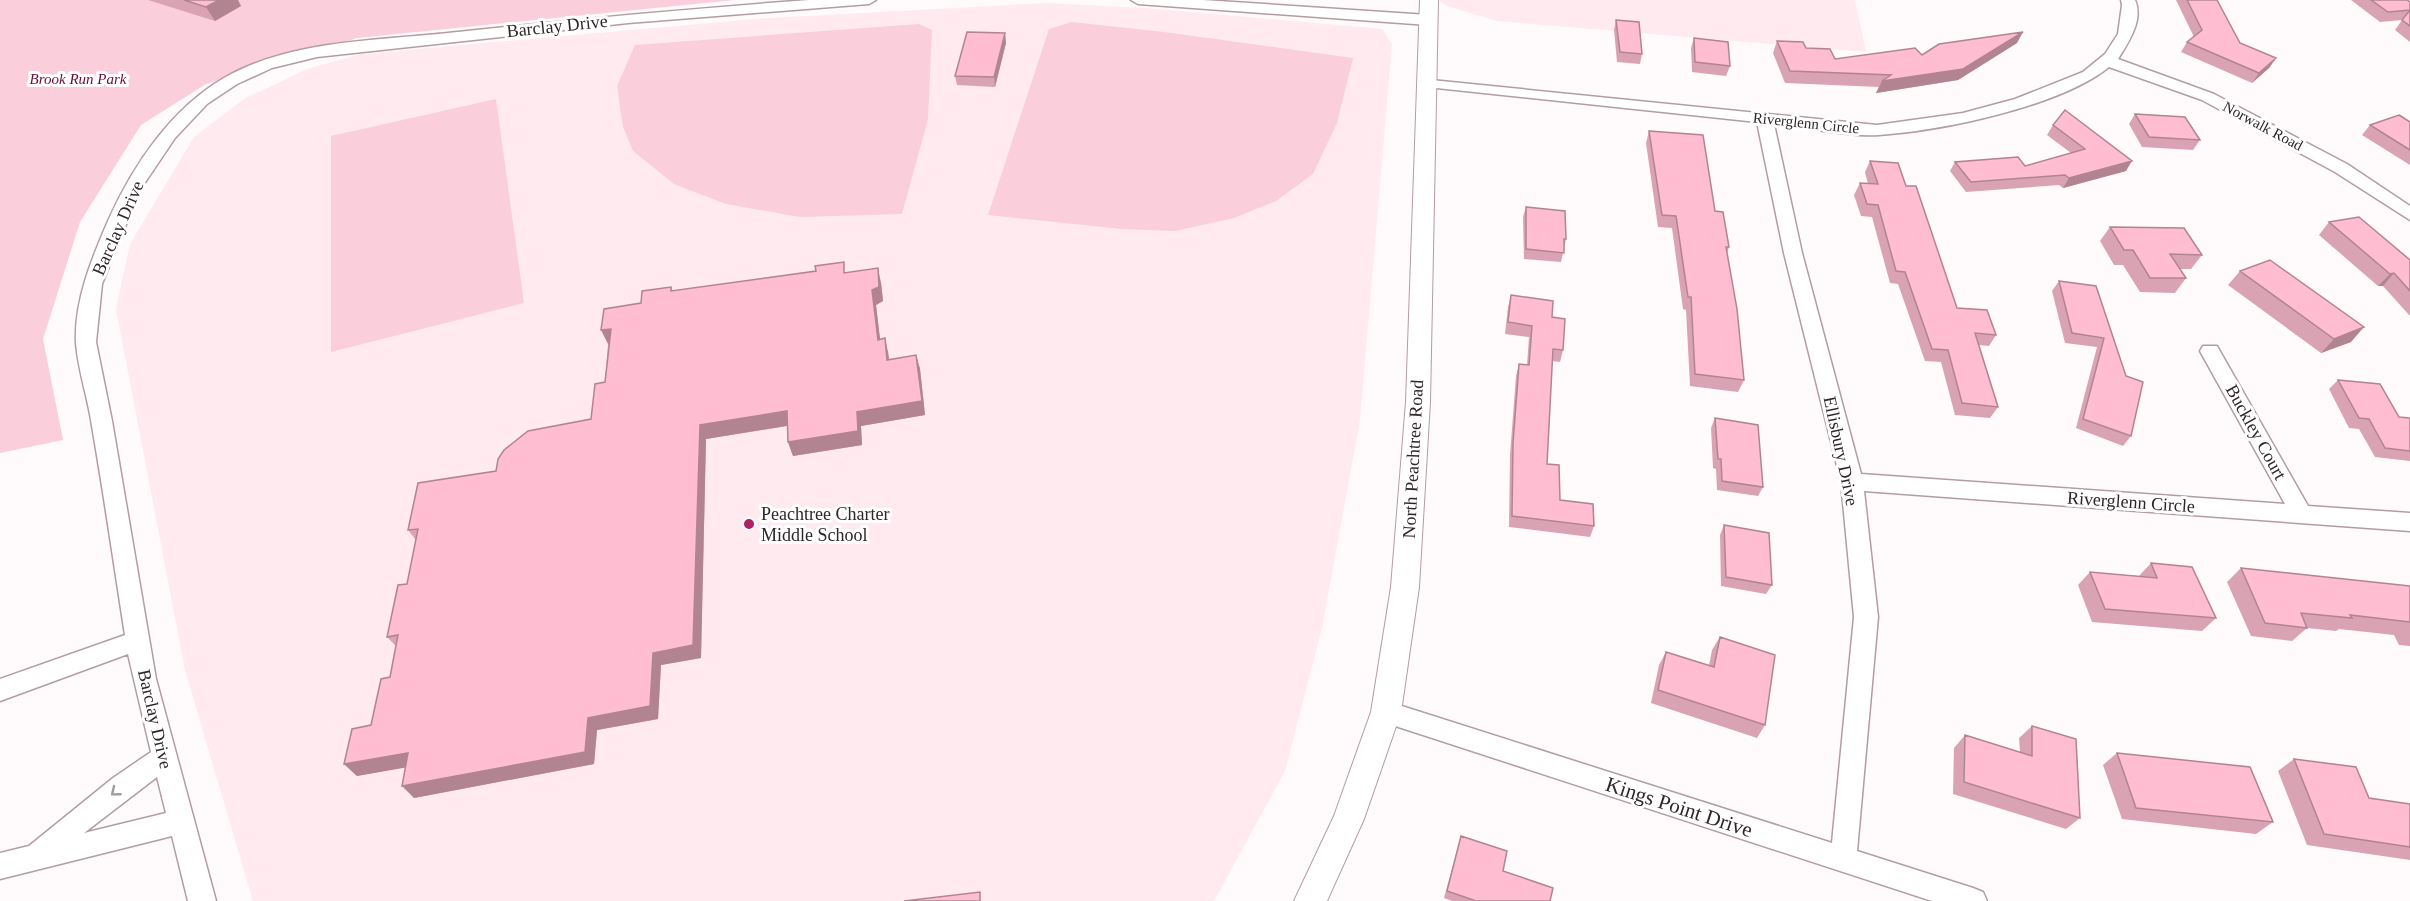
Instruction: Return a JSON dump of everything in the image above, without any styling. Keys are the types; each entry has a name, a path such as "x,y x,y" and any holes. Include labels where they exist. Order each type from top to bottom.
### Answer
{"street":[{"name":"Barclay Drive","path":"202,901 163,758 138,640 86,342 93,284 130,189 169,134 201,101 231,81 266,65 317,52 628,18 869,0"},
{"path":"1138,0 1429,10"},
{"name":"Riverglenn Circle","path":"1427,82 1765,120 1877,130 1964,118 2031,98 2089,75 2111,57 2126,34 2128,0"},
{"name":"North Peachtree Road","path":"1310,901 1348,819 1386,712 1405,587 1418,402 1429,10"},
{"name":"Norwalk Road","path":"2106,60 2219,102 2341,168 2410,214"},
{"name":"Ellisbury Drive","path":"1765,120 1792,253 1852,482 1866,616 1843,861"},
{"name":"Buckley Court","path":"2210,351 2301,514"},
{"name":"Riverglenn Circle","path":"1852,482 2410,522"},
{"path":"0,690 138,640"},
{"name":"Kings Point Drive","path":"1386,712 1972,901"},
{"path":"36,855 122,786 163,758"},
{"path":"0,866 36,855 180,822"}],"shaded area":[{"path":"1438,0 1855,0 1866,52 1497,21 1447,6"},
{"name":"Peachtree Charter Middle School","path":"1045,3 1145,8 1382,29 1392,44 1360,420 1322,628 1285,771 1214,901 253,901 185,670 116,309 130,244 194,137 244,99 307,69 361,54 755,19"}],"green space":[{"name":"Brook Run Park","path":"0,0 735,0 357,38 206,84 141,125 80,222 43,339 63,440 0,453"},
{"path":"1072,22 1353,58 1337,123 1313,174 1276,201 1234,218 1175,231 1122,229 988,215 1049,29"},
{"path":"919,24 932,30 928,119 902,214 800,217 726,204 674,184 633,151 623,127 617,86 635,45"},
{"path":"496,99 524,303 331,352 331,136"}],"building":[{"path":"184,0 219,0 206,7"},
{"path":"2187,0 2217,0 2240,43 2276,58 2259,73 2187,42 2202,30"},
{"path":"2371,0 2407,0 2410,2 2410,10 2388,12"},
{"path":"2410,10 2410,26 2402,20"},
{"path":"1616,20 1639,22 1642,54 1620,52"},
{"path":"967,32 1005,33 994,77 955,76"},
{"path":"2023,32 1963,69 1882,81 1891,75 1790,71 1777,41 1803,42 1806,48 1830,49 1835,59 1915,48 1922,55 1939,44"},
{"path":"1694,38 1728,42 1730,66 1695,62"},
{"path":"2065,110 2132,161 2069,178 2065,175 1971,182 1955,162 2018,157 2025,166 2085,149 2053,125"},
{"path":"2135,114 2185,117 2200,140 2149,137"},
{"path":"2399,115 2410,122 2410,150 2370,125"},
{"path":"1649,131 1703,135 1715,211 1723,212 1729,247 1726,247 1737,309 1744,380 1695,374 1691,297 1688,297 1676,216 1662,215"},
{"path":"1870,161 1898,163 1906,186 1916,186 1957,308 1987,310 1996,335 1975,333 1998,407 1962,403 1948,350 1932,349 1905,272 1896,271 1878,205 1867,204 1860,183 1878,184"},
{"path":"1526,207 1565,211 1564,253 1526,249"},
{"path":"2359,217 2410,260 2410,291 2394,273 2390,274 2329,222"},
{"path":"2110,227 2184,228 2202,255 2170,254 2186,278 2150,278 2133,250 2124,250"},
{"path":"2270,260 2364,327 2334,339 2240,271"},
{"path":"844,262 844,273 878,268 879,287 872,290 878,340 885,338 887,360 916,355 922,401 857,412 858,431 788,442 787,411 700,425 693,645 653,653 650,706 588,718 585,752 402,786 408,753 344,764 352,729 371,725 381,679 390,677 398,635 387,637 398,585 407,584 418,529 408,530 418,483 496,471 498,459 504,450 528,431 591,419 595,384 605,382 611,329 601,330 604,309 641,303 642,291 671,287 671,291 816,271 815,266"},
{"path":"2059,281 2096,286 2126,376 2143,382 2131,436 2083,419 2104,338 2072,333"},
{"path":"1511,295 1553,301 1552,317 1565,319 1563,350 1553,349 1547,464 1559,465 1560,500 1593,504 1594,526 1512,516 1513,443 1519,364 1529,365 1532,326 1508,322"},
{"path":"2338,380 2380,384 2399,417 2410,418 2410,451 2385,448 2369,419 2359,418"},
{"path":"1715,418 1758,425 1763,487 1722,481"},
{"path":"1724,525 1769,533 1772,585 1726,577"},
{"path":"2151,563 2192,567 2216,618 2105,609 2090,572 2157,578"},
{"path":"2241,568 2410,586 2410,622 2350,615 2352,618 2301,613 2307,628 2265,623"},
{"path":"1720,637 1775,655 1765,725 1658,690 1666,652 1714,667"},
{"path":"2032,726 2076,739 2080,818 1964,782 1965,735 2032,756"},
{"path":"2117,753 2250,767 2273,822 2136,808"},
{"path":"2294,759 2356,767 2369,798 2410,804 2410,847 2324,834"},
{"path":"1461,836 1507,851 1503,871 1553,888 1550,901 1476,901 1447,891"},
{"path":"980,892 980,901 904,901"}],"place":[{"name":"Peachtree Charter Middle School","path":"749,524"}]}
